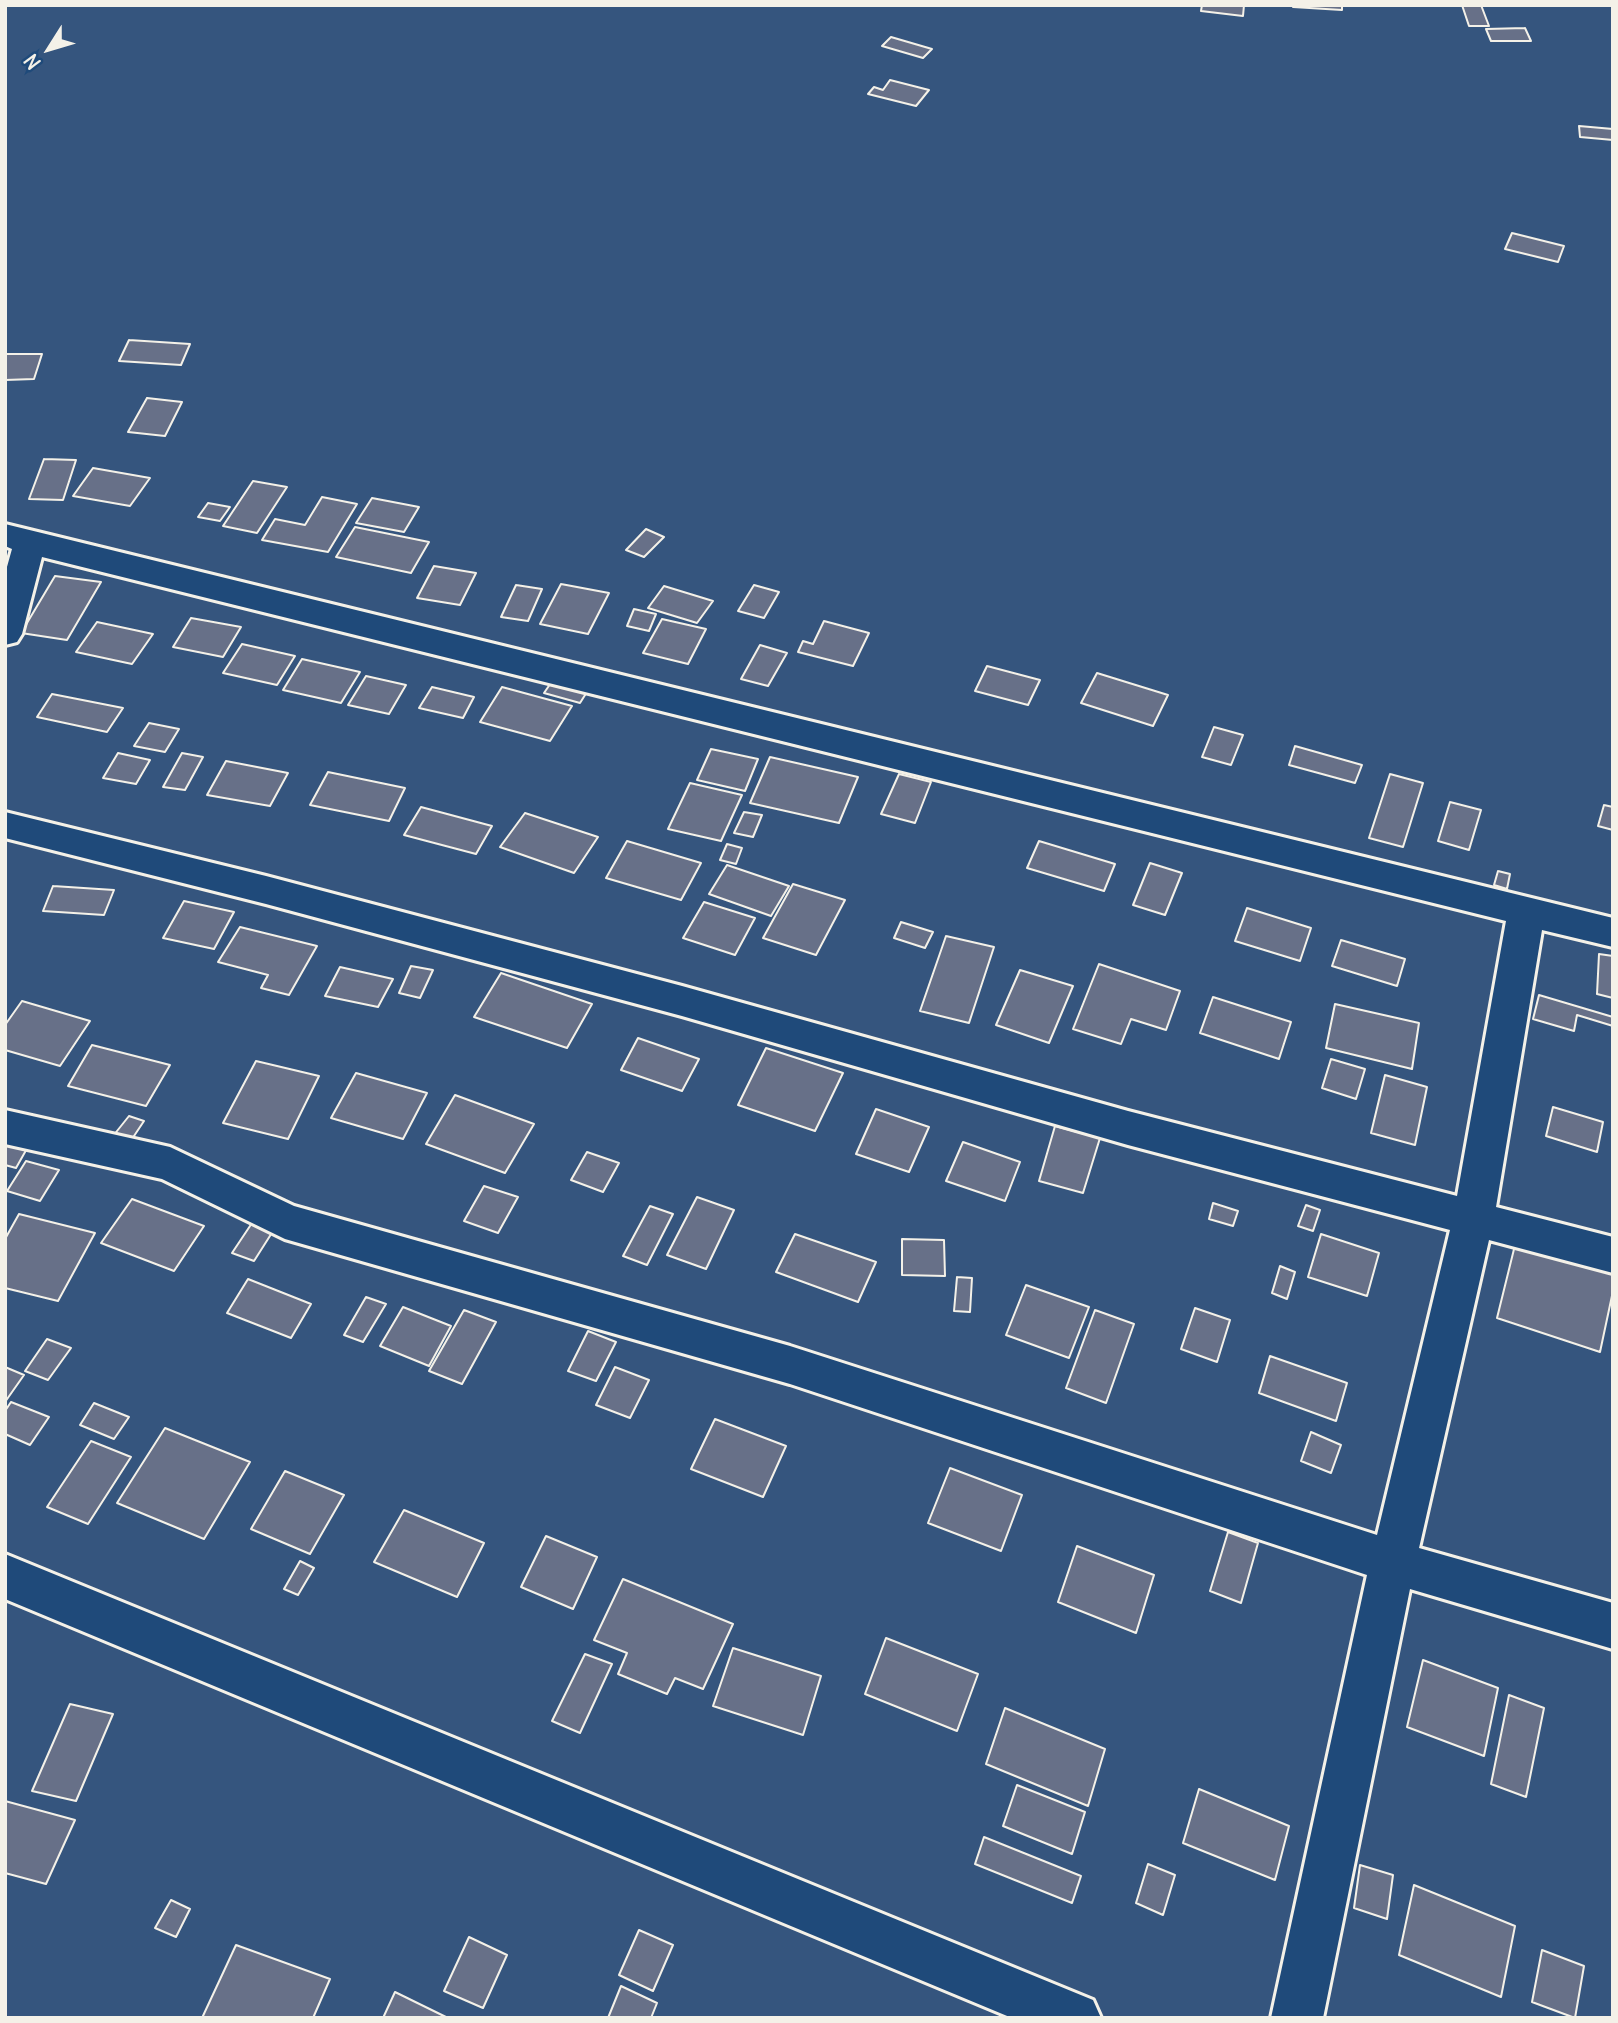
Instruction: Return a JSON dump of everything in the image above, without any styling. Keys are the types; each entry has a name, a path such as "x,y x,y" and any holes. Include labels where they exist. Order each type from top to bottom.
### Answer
{"street":[{"path":"5,634 18,539 1613,933"},
{"path":"5,825 266,890 682,1002 1128,1128 1613,1255"},
{"path":"1297,2018 1393,1562 1474,1217 1526,911"},
{"path":"5,1127 170,1164 285,1221 790,1365 1393,1562 1613,1626"},
{"path":"5,1576 1075,2018"}],"building":[{"path":"1202,5 1244,5 1243,16 1201,11"},
{"path":"1342,5 1342,10 1293,7"},
{"path":"1462,5 1481,5 1489,26 1469,26"},
{"path":"1525,28 1531,41 1491,41 1486,29"},
{"path":"891,37 932,49 923,58 882,46"},
{"path":"890,80 929,90 916,106 868,94 874,87 883,90"},
{"path":"1579,126 1613,129 1613,140 1580,137"},
{"path":"1512,233 1564,246 1558,262 1505,249"},
{"path":"129,340 190,344 181,365 119,361"},
{"path":"5,354 42,354 34,379 5,380"},
{"path":"147,398 182,402 165,436 128,432"},
{"path":"44,459 76,460 63,500 29,499"},
{"path":"93,468 150,478 130,506 73,496"},
{"path":"253,481 287,487 257,533 223,526"},
{"path":"322,497 357,504 328,552 262,540 275,519 305,525"},
{"path":"372,498 419,507 404,532 356,523"},
{"path":"208,503 230,507 220,521 198,517"},
{"path":"355,527 429,542 411,573 336,557"},
{"path":"646,529 664,537 644,557 626,550"},
{"path":"434,566 476,573 460,605 417,598"},
{"path":"55,576 101,582 67,640 21,633"},
{"path":"561,584 609,593 588,634 540,624"},
{"path":"516,585 542,589 528,621 501,617"},
{"path":"754,585 779,592 764,618 738,611"},
{"path":"664,586 713,601 697,623 648,608"},
{"path":"634,609 656,614 649,631 627,626"},
{"path":"191,618 241,627 223,657 173,647"},
{"path":"662,619 706,629 688,664 643,653"},
{"path":"824,621 869,633 853,666 798,652 803,641 813,644"},
{"path":"97,622 153,634 132,664 76,652"},
{"path":"242,644 295,656 277,685 223,673"},
{"path":"760,645 787,653 768,686 741,679"},
{"path":"302,659 360,672 341,703 283,690"},
{"path":"987,666 1040,680 1028,705 975,691"},
{"path":"1097,673 1168,695 1153,726 1081,703"},
{"path":"557,674 592,684 580,703 544,693"},
{"path":"366,676 406,685 389,714 348,705"},
{"path":"432,687 474,697 463,718 419,708"},
{"path":"502,687 572,706 550,741 480,722"},
{"path":"52,694 123,708 107,732 37,717"},
{"path":"149,723 179,729 165,752 134,746"},
{"path":"1214,727 1243,735 1231,765 1202,757"},
{"path":"1295,746 1362,765 1355,783 1289,765"},
{"path":"711,749 758,759 745,791 697,780"},
{"path":"118,753 150,760 136,784 103,778"},
{"path":"182,753 203,757 185,790 163,787"},
{"path":"770,757 858,777 839,823 750,803"},
{"path":"226,761 288,773 270,806 207,795"},
{"path":"328,772 405,788 389,821 310,805"},
{"path":"899,774 931,782 915,823 881,814"},
{"path":"1390,774 1423,783 1403,847 1369,838"},
{"path":"690,783 742,795 721,841 668,829"},
{"path":"1450,802 1481,810 1469,850 1438,841"},
{"path":"1604,805 1613,807 1613,830 1598,826"},
{"path":"421,807 492,826 476,854 404,835"},
{"path":"744,812 762,815 753,837 734,833"},
{"path":"525,813 598,837 574,873 500,847"},
{"path":"627,841 701,863 681,900 606,878"},
{"path":"1039,841 1115,864 1104,891 1027,868"},
{"path":"727,844 742,848 736,864 720,860"},
{"path":"1150,863 1182,873 1165,915 1133,905"},
{"path":"727,865 789,886 771,916 709,894"},
{"path":"1498,871 1510,874 1507,889 1494,885"},
{"path":"793,884 845,900 816,955 763,938"},
{"path":"53,886 114,890 104,915 43,911"},
{"path":"184,901 234,912 214,949 163,938"},
{"path":"704,902 755,918 735,955 683,938"},
{"path":"1247,908 1311,928 1300,961 1235,941"},
{"path":"901,922 933,932 925,948 894,938"},
{"path":"240,927 317,946 289,995 261,988 268,975 218,962"},
{"path":"946,936 994,947 969,1023 920,1011"},
{"path":"1341,940 1405,959 1397,986 1332,966"},
{"path":"1599,954 1613,956 1613,998 1597,994"},
{"path":"1099,964 1180,991 1166,1030 1131,1019 1121,1044 1073,1029"},
{"path":"411,966 433,970 420,998 399,993"},
{"path":"340,967 393,979 378,1007 325,996"},
{"path":"1020,970 1073,986 1049,1043 996,1025"},
{"path":"501,973 592,1004 567,1048 474,1017"},
{"path":"1539,995 1613,1017 1613,1026 1577,1015 1574,1031 1533,1019"},
{"path":"1213,997 1291,1022 1279,1059 1200,1033"},
{"path":"22,1001 90,1021 60,1066 5,1050 5,1025"},
{"path":"1335,1004 1419,1023 1412,1069 1326,1048"},
{"path":"638,1038 699,1059 682,1091 621,1070"},
{"path":"92,1045 170,1065 146,1106 68,1086"},
{"path":"766,1048 843,1073 815,1131 738,1105"},
{"path":"1331,1059 1365,1069 1356,1099 1322,1088"},
{"path":"256,1061 319,1076 288,1139 223,1123"},
{"path":"356,1073 427,1093 403,1139 331,1118"},
{"path":"1385,1075 1427,1087 1415,1145 1371,1133"},
{"path":"455,1095 534,1124 505,1173 426,1144"},
{"path":"1553,1107 1603,1122 1597,1152 1546,1136"},
{"path":"876,1109 929,1127 909,1172 856,1154"},
{"path":"129,1116 144,1121 130,1142 113,1136"},
{"path":"1055,1126 1100,1138 1083,1193 1039,1181"},
{"path":"5,1140 29,1145 16,1168 5,1165"},
{"path":"963,1142 1020,1162 1005,1201 946,1181"},
{"path":"587,1152 619,1163 603,1192 571,1180"},
{"path":"26,1161 59,1170 40,1201 7,1191"},
{"path":"484,1186 518,1197 498,1233 464,1221"},
{"path":"697,1197 734,1210 706,1269 667,1255"},
{"path":"132,1199 204,1226 174,1271 101,1243"},
{"path":"1213,1203 1238,1211 1233,1226 1209,1219"},
{"path":"1306,1205 1320,1210 1313,1231 1298,1226"},
{"path":"650,1206 673,1214 647,1265 623,1256"},
{"path":"19,1214 95,1233 58,1301 5,1288 5,1239"},
{"path":"254,1220 275,1228 254,1261 232,1253"},
{"path":"795,1234 876,1262 858,1302 776,1272"},
{"path":"1321,1234 1379,1253 1367,1296 1308,1277"},
{"path":"902,1239 944,1240 945,1276 902,1275"},
{"path":"1516,1241 1613,1272 1613,1291 1600,1352 1497,1318"},
{"path":"1280,1266 1295,1272 1287,1299 1272,1293"},
{"path":"957,1277 972,1278 970,1312 954,1311"},
{"path":"248,1279 311,1304 291,1338 227,1313"},
{"path":"1026,1285 1089,1307 1069,1358 1006,1335"},
{"path":"366,1297 386,1304 363,1342 344,1335"},
{"path":"403,1307 451,1326 429,1366 380,1346"},
{"path":"1195,1308 1230,1320 1217,1362 1181,1349"},
{"path":"464,1310 496,1322 462,1384 429,1371"},
{"path":"1095,1310 1134,1324 1106,1403 1066,1388"},
{"path":"588,1331 616,1342 596,1381 568,1371"},
{"path":"47,1339 71,1348 48,1380 25,1371"},
{"path":"1270,1356 1347,1383 1336,1421 1259,1393"},
{"path":"5,1367 24,1375 5,1402"},
{"path":"615,1367 649,1380 630,1418 596,1405"},
{"path":"11,1402 49,1417 30,1445 5,1434 5,1411"},
{"path":"94,1403 129,1417 114,1439 80,1425"},
{"path":"715,1419 786,1446 763,1497 691,1469"},
{"path":"165,1428 250,1462 204,1539 117,1503"},
{"path":"1311,1432 1341,1445 1331,1473 1301,1461"},
{"path":"91,1441 131,1457 88,1524 47,1507"},
{"path":"950,1468 1022,1495 1001,1551 928,1523"},
{"path":"285,1471 344,1495 310,1554 251,1529"},
{"path":"404,1510 484,1543 457,1597 374,1562"},
{"path":"1228,1532 1258,1543 1241,1603 1210,1591"},
{"path":"546,1536 597,1557 573,1609 521,1587"},
{"path":"1077,1546 1154,1575 1136,1633 1058,1602"},
{"path":"300,1561 314,1568 298,1595 284,1589"},
{"path":"623,1579 733,1624 703,1689 675,1678 667,1694 618,1674 627,1653 594,1640"},
{"path":"886,1638 978,1674 957,1731 865,1694"},
{"path":"733,1648 821,1676 803,1735 713,1706"},
{"path":"585,1654 612,1664 580,1733 552,1721"},
{"path":"1423,1660 1498,1688 1484,1756 1407,1727"},
{"path":"1509,1695 1544,1708 1526,1797 1491,1784"},
{"path":"70,1704 113,1714 76,1801 32,1791"},
{"path":"1005,1708 1105,1749 1088,1806 986,1764"},
{"path":"1017,1785 1085,1812 1072,1854 1003,1826"},
{"path":"1199,1789 1289,1826 1275,1880 1183,1843"},
{"path":"5,1801 75,1820 46,1884 5,1873"},
{"path":"984,1837 1081,1876 1072,1903 975,1864"},
{"path":"1148,1864 1175,1875 1163,1915 1136,1903"},
{"path":"1360,1865 1393,1875 1387,1919 1354,1908"},
{"path":"1414,1885 1515,1926 1501,1997 1399,1955"},
{"path":"171,1900 190,1909 176,1937 155,1928"},
{"path":"639,1930 673,1945 653,1991 619,1975"},
{"path":"469,1937 507,1955 483,2008 444,1991"},
{"path":"236,1945 330,1979 313,2018 202,2018"},
{"path":"1542,1950 1584,1966 1575,2018 1532,2002"},
{"path":"621,1986 657,2003 651,2018 608,2018"},
{"path":"395,1992 448,2018 383,2018"}]}
